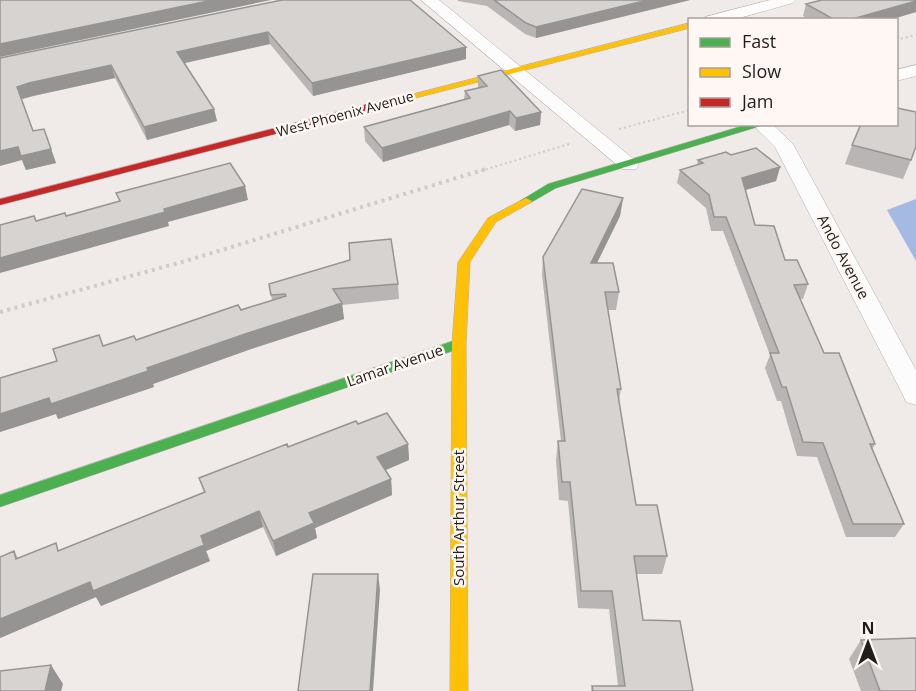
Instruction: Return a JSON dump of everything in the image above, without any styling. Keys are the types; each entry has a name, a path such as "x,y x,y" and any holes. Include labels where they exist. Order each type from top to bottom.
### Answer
{"street":[{"path":"429,0 630,165"},
{"path":"719,18 788,0"},
{"name":"West Phoenix Avenue","path":"0,202 688,26"},
{"path":"898,76 916,70"},
{"name":"Lamar Avenue","path":"0,501 459,344 464,262 492,219 552,186 759,126"},
{"name":"Ando Avenue","path":"763,126 783,144 916,395"},
{"name":"South Arthur Street","path":"459,344 459,691"}],"path":[{"path":"898,40 916,35"},
{"path":"0,312 189,261 594,136 688,111"}],"water":[{"path":"916,199 916,261 887,210"}],"building":[{"path":"0,0 213,0 0,44"},
{"path":"282,0 410,0 466,47 312,83 268,32 177,52 214,109 144,127 111,65 29,83 17,87 33,131 44,129 51,149 21,156 18,147 0,151 0,58"},
{"path":"494,0 648,0 536,27 526,23"},
{"path":"822,0 916,0 856,18 831,18 806,4"},
{"path":"501,70 541,112 516,118 510,111 382,148 364,127 470,98 465,91 487,86 478,76"},
{"path":"898,108 916,112 916,146 911,160 852,145 860,126 898,126"},
{"path":"756,148 780,167 742,178 755,225 774,226 785,260 797,260 808,284 794,285 824,353 839,353 875,444 870,444 904,524 853,524 823,443 803,442 786,387 782,387 770,353 779,353 726,217 714,217 709,195 680,170 703,163 698,160 726,152 731,155"},
{"path":"230,163 245,186 164,209 165,212 0,258 0,225 34,216 36,221 65,213 66,216 120,201 116,193"},
{"path":"582,189 623,198 591,263 613,263 619,292 605,292 621,389 617,389 636,505 657,505 667,556 634,556 643,620 680,621 693,691 593,691 592,686 625,686 612,591 581,591 570,482 562,482 558,441 565,441 543,257"},
{"path":"391,239 398,284 333,289 342,303 147,368 148,371 51,404 49,398 0,414 0,378 57,361 53,349 99,335 103,346 134,336 136,340 238,305 241,310 286,296 285,294 271,295 269,284 350,260 349,243"},
{"path":"387,413 408,444 377,457 391,479 309,513 314,523 273,541 259,511 201,536 204,545 93,591 90,582 0,619 0,557 14,551 16,559 56,543 58,551 205,492 199,478 287,444 288,447 356,421 358,424"},
{"path":"313,574 378,574 370,691 298,691"},
{"path":"916,638 916,691 880,691 861,640"},
{"path":"51,665 45,691 0,691 0,671"}],"traffic: fast":[{"path":"526,201 552,186 755,126"},
{"path":"0,501 459,344"}],"traffic: slow":[{"path":"388,102 688,26"},
{"path":"459,691 459,344 464,262 492,220 526,201"}],"traffic: jam":[{"path":"0,202 388,102"}]}
